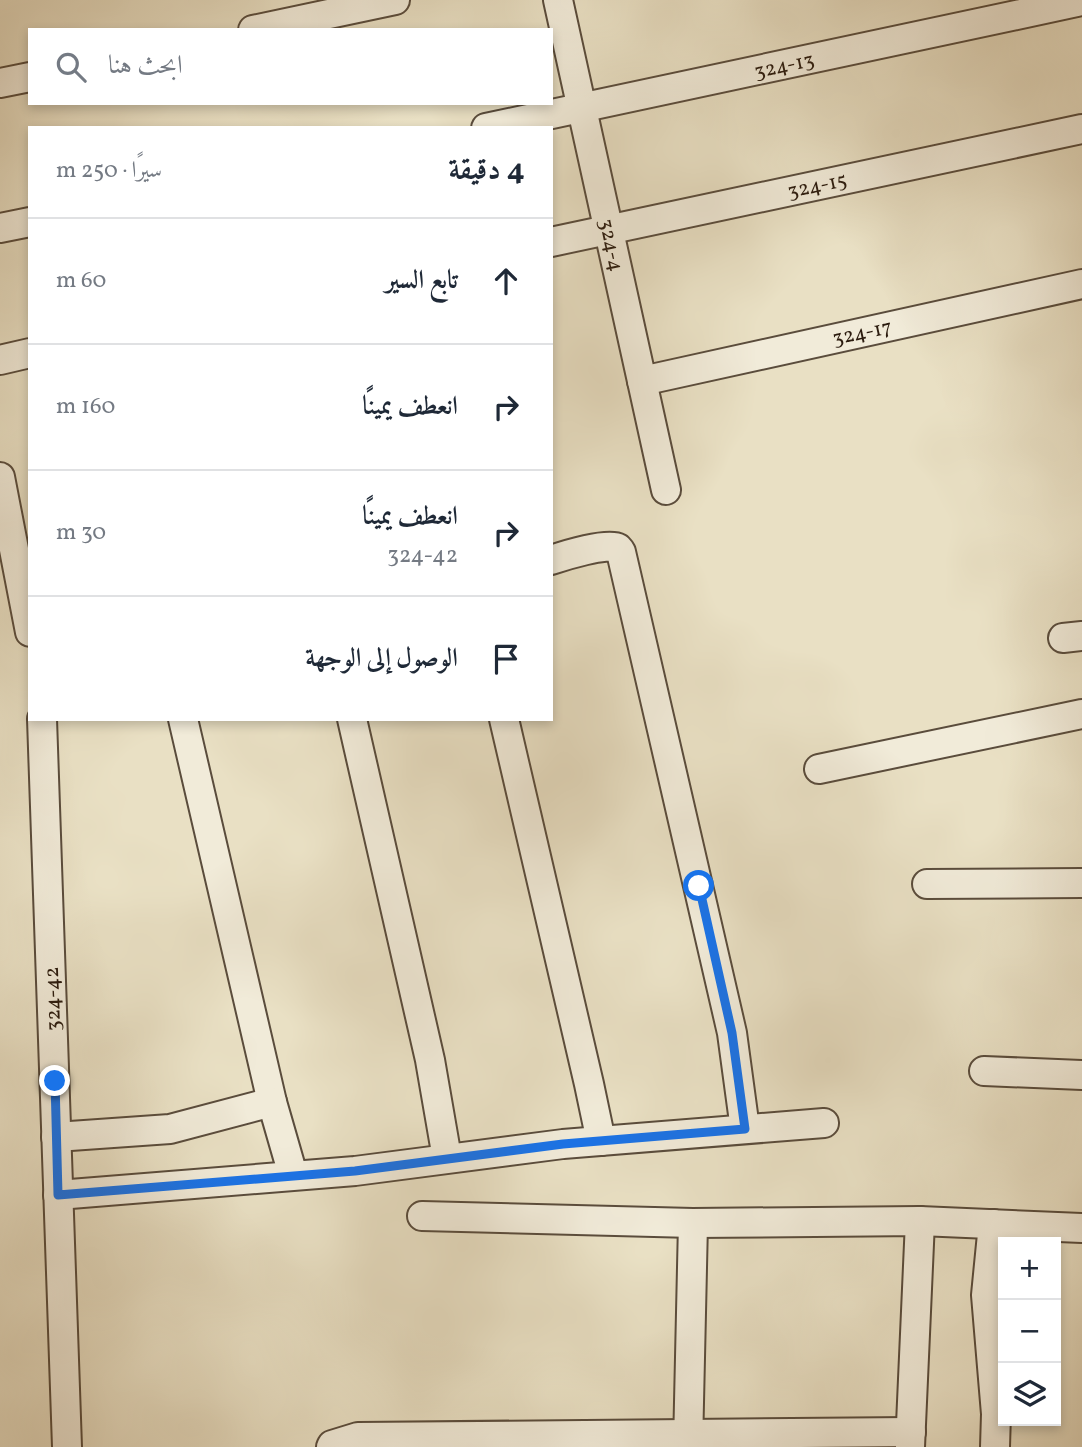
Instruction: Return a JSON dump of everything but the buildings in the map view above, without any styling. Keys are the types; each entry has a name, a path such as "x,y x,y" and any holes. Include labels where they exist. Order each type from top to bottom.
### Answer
{"street":[{"path":"262,28 395,0"},
{"name":"324-4","path":"558,0 666,490"},
{"name":"324-13","path":"496,126 1082,1"},
{"path":"0,83 28,77"},
{"name":"324-15","path":"553,242 1082,129"},
{"path":"0,228 28,222"},
{"name":"324-17","path":"642,381 1082,284"},
{"path":"0,360 28,354"},
{"path":"0,477 23,564 28,613"},
{"path":"553,559 611,546 621,552 732,1033 745,1129"},
{"path":"819,769 1082,713"},
{"name":"324-42","path":"42,721 67,1447"},
{"path":"183,721 272,1102 293,1175"},
{"path":"352,721 430,1060 447,1158"},
{"path":"504,721 601,1141"},
{"path":"927,884 1082,883"},
{"path":"984,1071 1082,1075"},
{"path":"57,1137 170,1129 272,1102"},
{"path":"58,1195 355,1171 601,1141 824,1123"},
{"path":"422,1216 694,1223 920,1221 1082,1227"},
{"path":"331,1447 359,1437 911,1440 920,1221"},
{"path":"688,1440 694,1223"},
{"path":"993,1224 986,1295 996,1414 995,1447"}],"route":[{"path":"55,1081 58,1195 355,1171 563,1144 745,1129 732,1033 699,886"}]}
